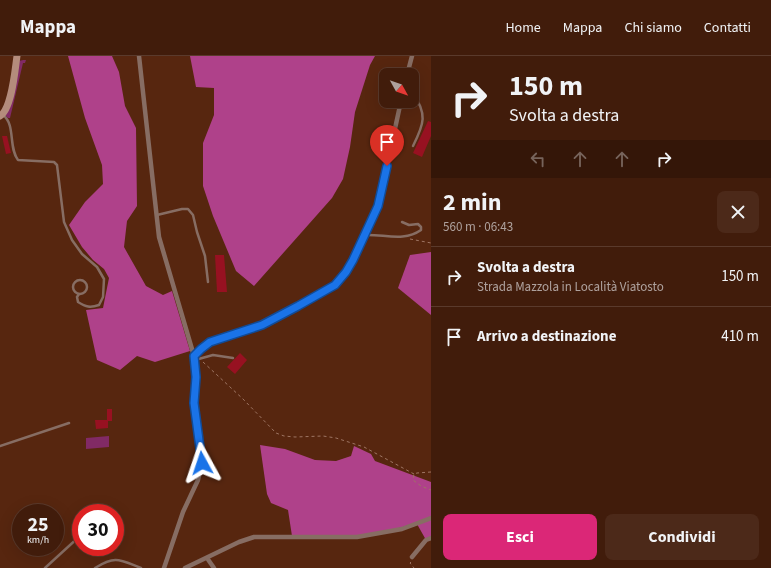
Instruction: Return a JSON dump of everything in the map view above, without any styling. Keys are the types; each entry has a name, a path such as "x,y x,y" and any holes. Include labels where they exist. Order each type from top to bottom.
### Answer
{"street":[{"path":"1,115 7,107 12,89 17,56"},
{"path":"139,56 161,244 196,358 194,403 201,454 201,467 198,480 183,512 164,568"},
{"path":"409,68 412,56"},
{"path":"196,358 201,349 210,342 262,325 335,285 346,272 378,206 399,108"},
{"path":"185,568 239,542 254,537 357,537 402,529 431,518"},
{"path":"412,557 426,540 431,538"},
{"path":"207,558 214,568"}],"lane":[{"path":"413,146 421,131 424,116 419,106"},
{"path":"1,115 6,117 9,123 14,151 18,160 54,162 57,165 64,222 72,240 82,254 97,267 104,279 103,297 99,305 92,308 85,306 78,302 78,294"},
{"path":"157,215 188,209 193,216 205,256 208,282"},
{"path":"364,236 374,235 395,237 410,235 421,230 421,227 418,224 409,226 402,222"},
{"path":"79,280 84,282 87,286 87,290 83,294 78,294 74,292 73,287 79,280"},
{"path":"196,358 213,355 232,358"},
{"path":"0,446 70,423"},
{"path":"45,568 72,543"},
{"path":"95,568 106,562 118,560 141,568"}],"path":[{"path":"410,239 431,242"},
{"path":"196,358 220,377 276,433 289,436 323,436 336,438 364,447 414,474 417,472 431,472"},
{"path":"414,474 413,480 421,486 431,490"},
{"path":"412,557 410,564 414,568"}],"shaded area":[{"path":"68,56 112,56 119,72 125,106 136,128 137,206 127,221 124,247 146,286 163,295 172,291 190,351 155,362 137,356 120,370 97,360 86,310 103,308 109,278 104,269 93,260 82,247 69,225 85,202 103,184 102,165 85,118"},
{"path":"190,56 375,56 370,65 355,112 350,147 343,179 332,198 254,286 236,271 213,216 203,186 203,143 214,115 214,88 196,87"},
{"path":"26,60 25,63 23,63 10,118 8,118 5,115 19,61"},
{"path":"431,252 431,315 398,288 410,255"},
{"path":"109,436 109,447 86,449 86,438"},
{"path":"260,445 285,449 315,460 336,461 351,456 354,446 371,454 375,461 431,482 431,540 426,540 417,524 357,537 292,536 288,510 271,503 267,494"}],"building":[{"path":"428,121 431,122 431,136 422,157 413,153"},
{"path":"2,136 7,136 11,153 6,154"},
{"path":"215,255 224,255 227,292 217,292"},
{"path":"240,353 247,360 235,374 227,367"},
{"path":"107,409 112,409 112,421 108,421 108,428 96,429 95,420 107,420"}],"route":[{"path":"202,463 194,403 196,377 194,356 210,342 230,334 262,325 335,285 346,272 353,260 378,206 387,166"}]}
